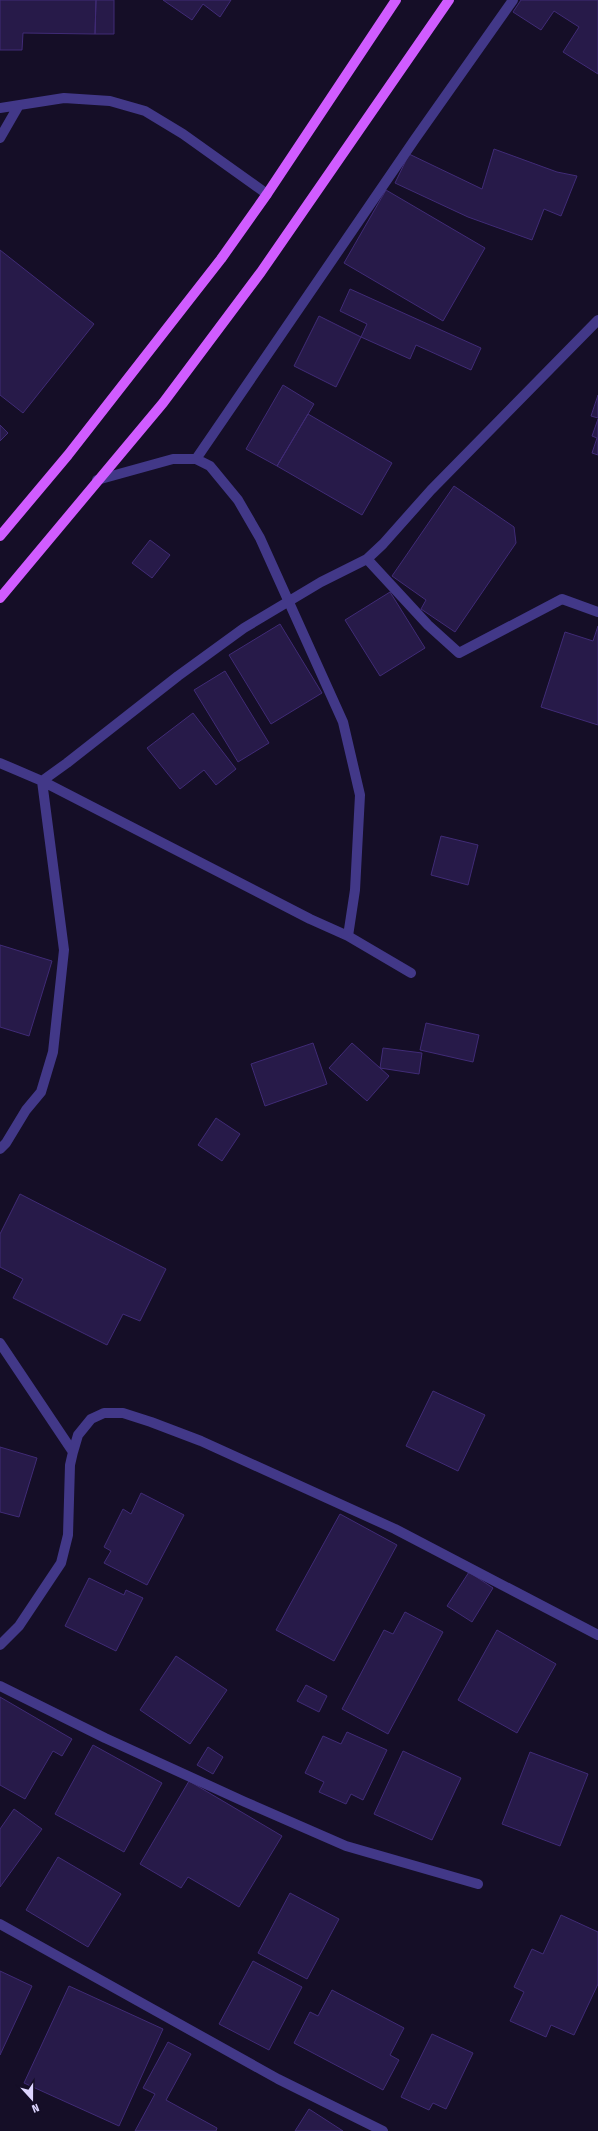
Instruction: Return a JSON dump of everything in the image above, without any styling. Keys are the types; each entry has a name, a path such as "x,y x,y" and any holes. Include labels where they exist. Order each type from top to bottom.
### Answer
{"main road":[{"path":"0,536 68,455 221,259 267,194 396,0"},
{"path":"0,598 162,403 261,272 449,0"}],"street":[{"path":"196,459 415,139 514,0"},
{"path":"0,108 64,98 110,101 145,111 183,134 267,194"},
{"path":"0,138 19,105"},
{"path":"42,781 184,671 244,628 288,600 367,559 383,544 432,490 598,320"},
{"path":"97,480 173,459 196,459 210,466 238,500 260,538 343,722 360,795 355,890 348,936"},
{"path":"367,559 428,625 458,653 562,599 598,612"},
{"path":"0,763 42,781 310,919 348,936 411,973"},
{"path":"0,1149 40,1092 53,1052 55,1036 64,950 42,781"},
{"path":"0,1343 73,1452"},
{"path":"0,1645 19,1626 61,1563 68,1535 70,1464 73,1452 78,1435 91,1420 104,1413 123,1413 200,1441 395,1529 598,1635"},
{"path":"0,1686 245,1802 346,1846 478,1884"},
{"path":"0,1924 278,2079 383,2131"}],"building":[{"path":"0,0 96,0 95,34 23,33 22,50 0,50"},
{"path":"96,0 114,0 114,34 95,34"},
{"path":"163,0 231,0 220,17 203,4 192,20"},
{"path":"521,0 598,0 598,74 563,52 579,27 554,11 541,30 513,12"},
{"path":"494,149 557,172 577,176 561,216 544,209 532,240 468,217 395,183 409,154 482,189"},
{"path":"386,190 485,248 443,321 344,263"},
{"path":"0,250 94,324 23,413 0,395"},
{"path":"350,289 481,348 471,370 416,345 410,359 361,337 367,324 340,311"},
{"path":"319,316 361,337 336,387 294,366"},
{"path":"283,385 314,404 277,466 246,449"},
{"path":"598,395 598,418 591,416"},
{"path":"308,414 392,463 362,515 277,466"},
{"path":"598,419 598,455 592,453 597,438 592,436"},
{"path":"0,425 8,433 0,441"},
{"path":"454,486 514,527 516,543 455,632 421,609 426,600 392,576"},
{"path":"150,540 170,555 152,578 132,563"},
{"path":"390,592 425,648 380,676 345,620"},
{"path":"280,624 322,693 271,724 229,655"},
{"path":"598,626 598,725 541,707 565,632 593,641"},
{"path":"225,671 269,743 238,762 194,690"},
{"path":"193,713 236,769 216,785 204,770 180,789 147,748"},
{"path":"441,836 478,845 468,885 431,875"},
{"path":"0,945 52,961 29,1036 0,1027"},
{"path":"426,1023 479,1035 473,1062 420,1050"},
{"path":"313,1043 327,1084 265,1106 251,1064"},
{"path":"352,1043 389,1076 367,1101 329,1068"},
{"path":"383,1048 422,1053 419,1074 380,1068"},
{"path":"216,1118 240,1134 222,1161 198,1145"},
{"path":"20,1194 166,1269 140,1321 123,1314 107,1345 13,1298 23,1279 0,1267 0,1234"},
{"path":"433,1391 485,1415 458,1471 406,1446"},
{"path":"0,1447 37,1458 19,1517 0,1512"},
{"path":"141,1493 184,1515 147,1585 104,1563 111,1551 104,1547 123,1509 131,1514"},
{"path":"340,1514 397,1545 334,1661 276,1630"},
{"path":"469,1572 493,1588 472,1622 447,1606"},
{"path":"89,1578 124,1595 126,1590 143,1598 116,1651 65,1626"},
{"path":"405,1612 443,1632 388,1734 342,1709 384,1630 393,1634"},
{"path":"497,1630 556,1664 517,1733 458,1700"},
{"path":"176,1656 227,1690 190,1744 140,1710"},
{"path":"306,1685 327,1696 319,1712 297,1701"},
{"path":"0,1697 72,1739 62,1756 53,1751 25,1799 0,1785"},
{"path":"347,1732 387,1750 363,1800 351,1794 346,1804 319,1792 324,1782 305,1773 323,1736 341,1744"},
{"path":"93,1745 162,1783 124,1852 55,1814"},
{"path":"208,1747 223,1757 213,1774 197,1765"},
{"path":"403,1751 461,1778 432,1840 374,1814"},
{"path":"530,1752 588,1774 560,1846 502,1824"},
{"path":"189,1781 282,1836 239,1907 188,1877 181,1888 140,1864"},
{"path":"14,1809 42,1829 0,1887 0,1829"},
{"path":"58,1857 121,1894 88,1947 26,1910"},
{"path":"290,1893 339,1919 307,1979 258,1953"},
{"path":"561,1915 598,1932 598,1984 574,2035 551,2025 546,2037 510,2021 524,1992 514,1987 532,1949 543,1954"},
{"path":"253,1961 302,1987 269,2050 219,2024"},
{"path":"0,1971 32,1986 0,2055"},
{"path":"69,1986 163,2029 119,2126 24,2083"},
{"path":"332,1990 404,2028 390,2055 399,2060 383,2090 294,2043 310,2012 318,2016"},
{"path":"432,2034 473,2053 446,2109 433,2103 429,2110 401,2097"},
{"path":"168,2042 191,2054 166,2100 217,2128 216,2131 135,2131 155,2094 143,2088"},
{"path":"309,2109 343,2131 295,2131"}]}
